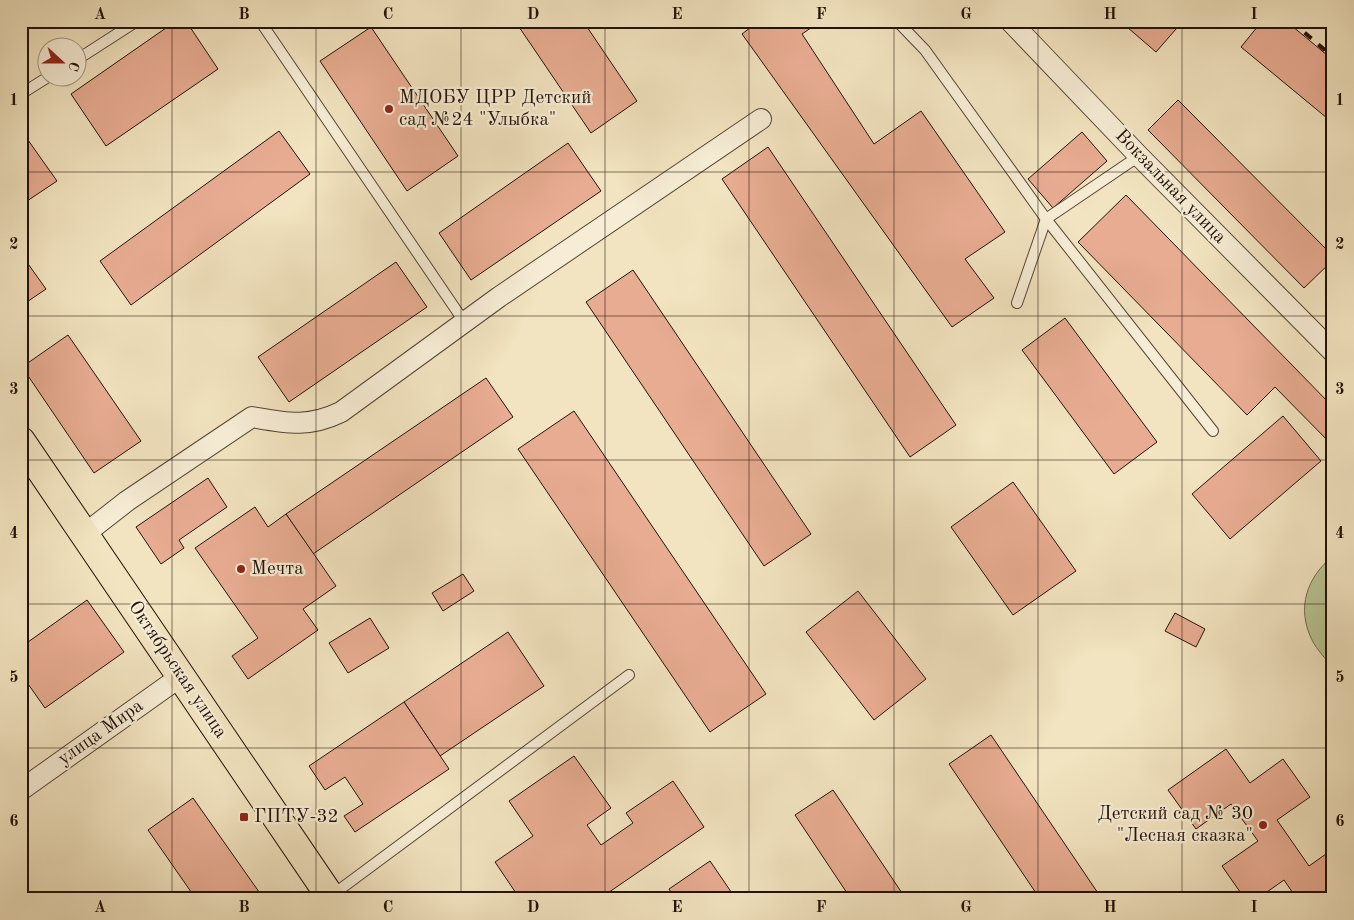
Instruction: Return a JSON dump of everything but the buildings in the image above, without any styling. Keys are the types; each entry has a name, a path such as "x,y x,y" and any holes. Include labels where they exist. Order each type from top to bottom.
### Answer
{"main road":[{"name":"Октябрьская улица","path":"21,441 86,533 180,677 331,898"}],"street":[{"name":"Вокзальная улица","path":"1010,21 1139,156 1333,352"},
{"path":"86,533 127,501 252,417 293,424 323,421 341,412 499,297 761,119"},
{"name":"улица Мира","path":"21,790 180,677"}],"lane":[{"path":"88,52 137,21"},
{"path":"260,21 465,323"},
{"path":"897,21 925,50 1046,219 1213,431"},
{"path":"21,94 38,83"},
{"path":"1017,303 1046,219 1139,156"},
{"path":"331,898 629,675"}],"green space":[{"path":"1333,556 1333,668 1312,640 1307,628 1305,605 1307,594 1316,573"}],"railway":[{"path":"1291,21 1333,57"},
{"path":"1324,21 1333,29"}],"place":[{"name":"МДОБУ ЦРР Детский сад №24 \"Улыбка\"","path":"389,109"},
{"name":"Мечта","path":"241,569"},
{"name":"ГПТУ-32","path":"244,817"},
{"name":"Детский сад № 30 \"Лесная сказка\"","path":"1263,825"}]}
